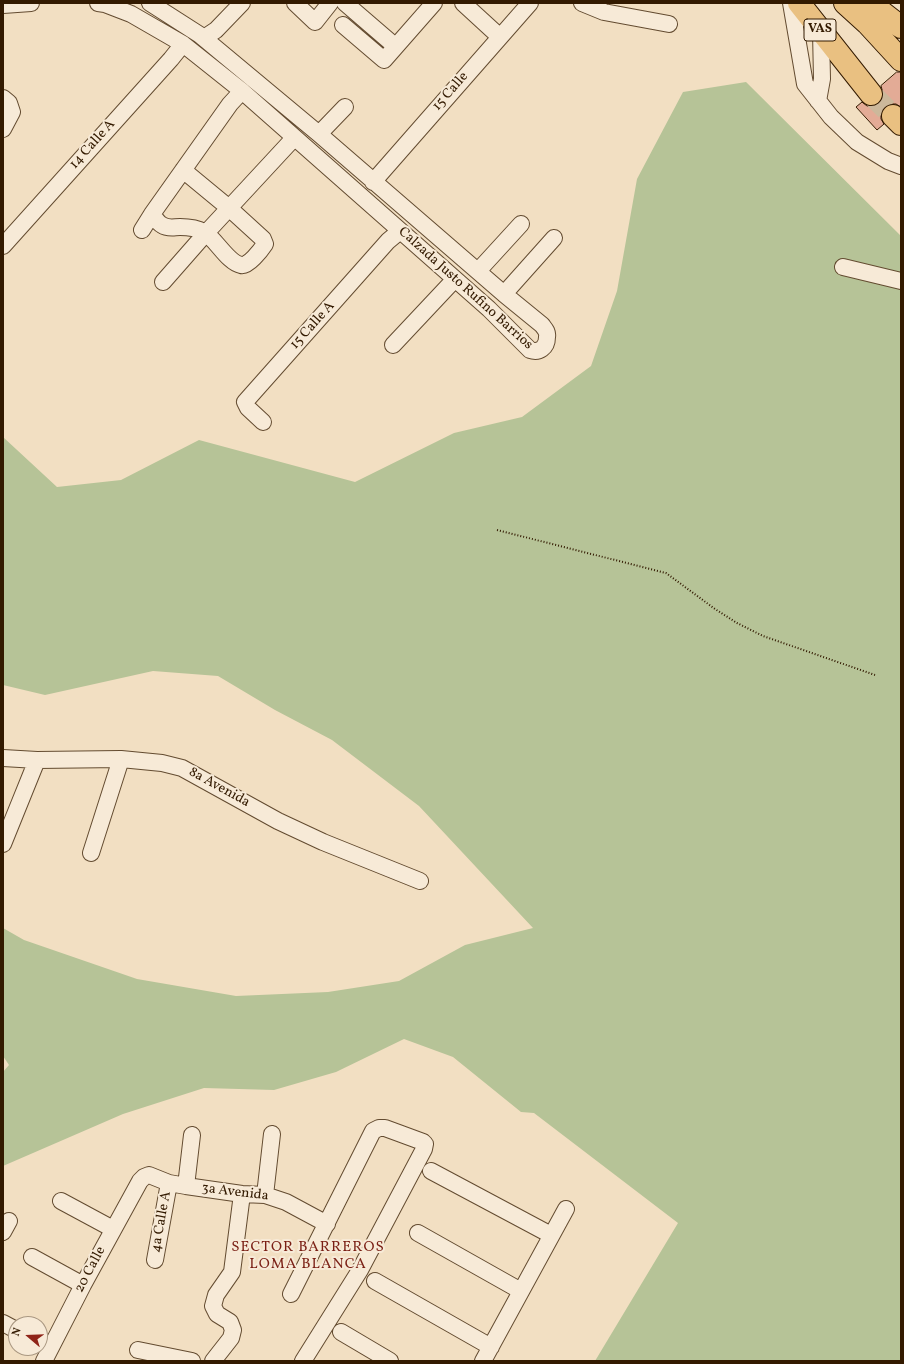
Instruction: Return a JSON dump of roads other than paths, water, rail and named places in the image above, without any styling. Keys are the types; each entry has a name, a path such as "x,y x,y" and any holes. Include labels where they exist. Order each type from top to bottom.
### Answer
{"highway":[{"name":"VAS","path":"799,3 871,94"},
{"name":"VAS","path":"845,3 867,23 901,60"},
{"path":"870,3 901,26"}],"street":[{"path":"3,5 26,3"},
{"name":"Calzada Justo Rufino Barrios","path":"98,3 105,4 131,14 183,44 242,91 436,262 489,309 530,350 535,352 539,351 546,343 547,336 542,325 373,182 319,134 204,38 166,7 150,3"},
{"path":"204,38 216,30 242,3"},
{"path":"295,3 315,22 330,3"},
{"path":"344,3 395,46"},
{"path":"343,25 384,60 434,3"},
{"path":"462,3 500,37"},
{"name":"15 Calle","path":"373,182 530,3"},
{"path":"582,3 604,12 669,24"},
{"path":"792,3 806,84 831,117 857,142 888,161 901,166"},
{"path":"818,101 822,80 822,32"},
{"name":"14 Calle A","path":"3,246 183,44"},
{"path":"142,230 230,104 242,91"},
{"path":"3,98 9,103 12,112 3,129"},
{"path":"269,115 280,102"},
{"path":"319,134 345,107"},
{"path":"162,282 294,138"},
{"path":"152,214 160,224 168,228 195,228 206,233 232,259 242,266 247,264 265,244 263,239 229,208 183,170"},
{"path":"478,271 521,224"},
{"name":"15 Calle A","path":"263,422 248,408 245,402 388,242 400,231"},
{"path":"504,294 554,238"},
{"path":"436,262 449,246"},
{"path":"843,267 901,281"},
{"path":"393,345 455,280"},
{"name":"8a Avenida","path":"3,758 37,760 121,759 162,763 182,768 278,821 323,842 420,881"},
{"path":"91,853 121,759"},
{"path":"3,844 37,760"},
{"path":"291,1294 328,1224 373,1131 379,1128 385,1128 423,1142 425,1144 424,1149 360,1270 303,1361"},
{"path":"265,1195 272,1134"},
{"name":"4a Calle A","path":"186,1186 192,1135"},
{"path":"431,1171 551,1235"},
{"name":"3a Avenida","path":"140,1181 144,1176 149,1175 170,1183 186,1186 242,1194 265,1195 286,1202 328,1224"},
{"name":"20 Calle","path":"48,1346 140,1181"},
{"name":"4a Calle A","path":"155,1260 170,1183"},
{"path":"213,1361 231,1338 233,1330 230,1322 217,1314 213,1306 216,1295 232,1272 242,1194"},
{"path":"61,1201 113,1229"},
{"path":"483,1361 566,1209"},
{"path":"418,1233 521,1291"},
{"path":"32,1257 83,1285"},
{"path":"375,1281 490,1347"},
{"path":"341,1332 390,1361"},
{"path":"138,1350 192,1361"}],"tunnel":[{"path":"871,94 893,116"}],"district":[{"name":"SECTOR BARREROS LOMA BLANCA","path":"308,1256"}]}
